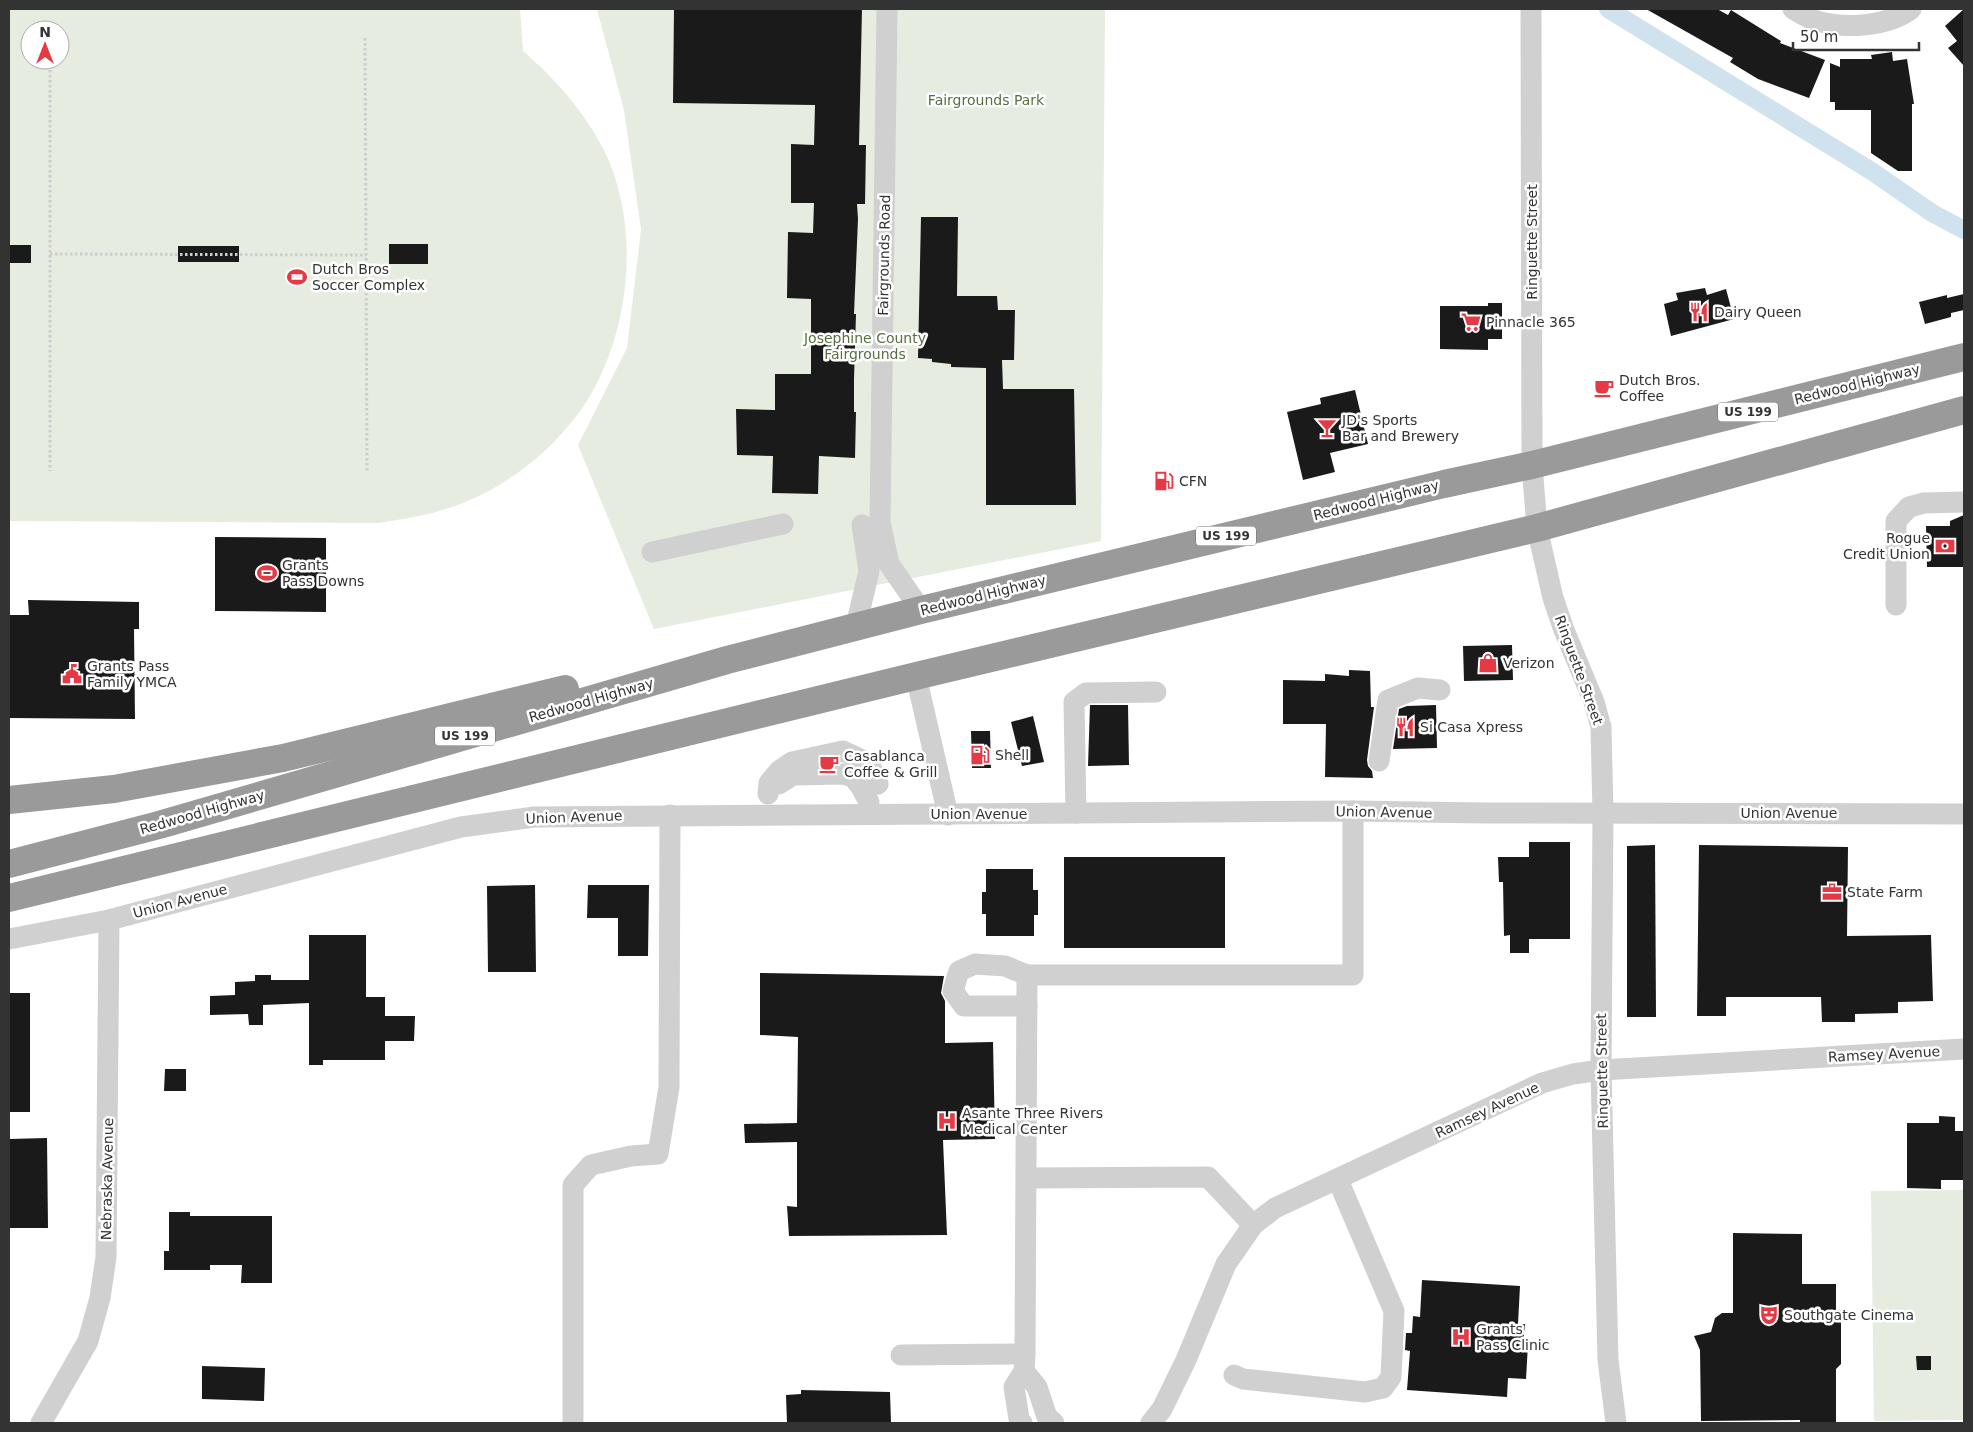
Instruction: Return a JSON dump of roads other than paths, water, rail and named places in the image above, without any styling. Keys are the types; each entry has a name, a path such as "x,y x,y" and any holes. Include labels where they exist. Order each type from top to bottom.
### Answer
{"highway":[{"name":"Redwood Highway","path":"9,864 160,825 727,660 856,626 1444,484 1532,466 1964,357"},
{"path":"9,898 916,676 1537,528 1964,410"},
{"path":"9,800 114,789 283,758 641,671 727,660"}],"street":[{"name":"Fairgrounds Road","path":"887,9 871,524 889,564 921,610"},
{"name":"Ringuette Street","path":"1531,9 1532,466 1537,528 1556,606 1594,702 1601,728 1603,813 1601,1070 1608,1360 1616,1423"},
{"path":"1793,9 1815,21 1853,26 1872,24 1911,9"},
{"path":"1896,606 1896,521 1909,507 1924,503 1964,502"},
{"path":"652,552 783,524"},
{"path":"856,626 869,570 871,524"},
{"path":"916,676 948,815"},
{"path":"1379,761 1388,700 1418,688 1440,690"},
{"path":"1076,813 1074,702 1086,693 1156,692"},
{"path":"843,751 869,764 873,793 861,787 853,777 843,774 793,775 768,794 769,783 779,771 792,762 843,751"},
{"path":"1027,1006 964,1006 954,991 959,971 975,964 1005,966 1027,975 1353,975 1353,811"},
{"name":"Union Avenue","path":"9,939 109,920 461,827 534,817 1353,811 1964,814"},
{"path":"574,1423 573,1185 591,1165 631,1156 658,1154 669,1087 670,815"},
{"name":"Nebraska Avenue","path":"41,1423 88,1341 103,1282 106,1257 109,920"},
{"path":"1022,1423 1019,1419 1014,1386 1025,1363 1027,975"},
{"name":"Ramsey Avenue","path":"1151,1423 1162,1409 1186,1360 1226,1264 1253,1225 1275,1208 1542,1083 1573,1074 1601,1070 1964,1049"},
{"path":"1026,1178 1208,1177 1253,1225"},
{"path":"1234,1375 1243,1380 1365,1392 1383,1388 1391,1377 1394,1311 1338,1180"},
{"path":"901,1355 1025,1363"},
{"path":"1025,1363 1037,1387 1047,1417 1054,1423"}],"waterway":[{"path":"1608,9 1873,172 1932,213 1964,230"}],"place":[{"name":"Dutch Bros Soccer Complex","path":"297,277"},
{"name":"Dairy Queen","path":"1699,312"},
{"name":"Pinnacle 365","path":"1471,322"},
{"name":"Dutch Bros. Coffee","path":"1604,388"},
{"name":"JD's Sports Bar and Brewery","path":"1327,428"},
{"name":"CFN","path":"1164,481"},
{"name":"Rogue Credit Union","path":"1945,546"},
{"name":"Grants Pass Downs","path":"267,573"},
{"name":"Verizon","path":"1488,663"},
{"name":"Grants Pass Family YMCA","path":"72,674"},
{"name":"Si Casa Xpress","path":"1405,727"},
{"name":"Shell","path":"980,755"},
{"name":"Casablanca Coffee & Grill","path":"829,764"},
{"name":"State Farm","path":"1832,892"},
{"name":"Asante Three Rivers Medical Center","path":"947,1121"},
{"name":"Southgate Cinema","path":"1769,1315"},
{"name":"Grants Pass Clinic","path":"1461,1337"}],"park label":[{"name":"Fairgrounds Park","path":"986,100"},
{"name":"Josephine County Fairgrounds","path":"865,346"}]}
